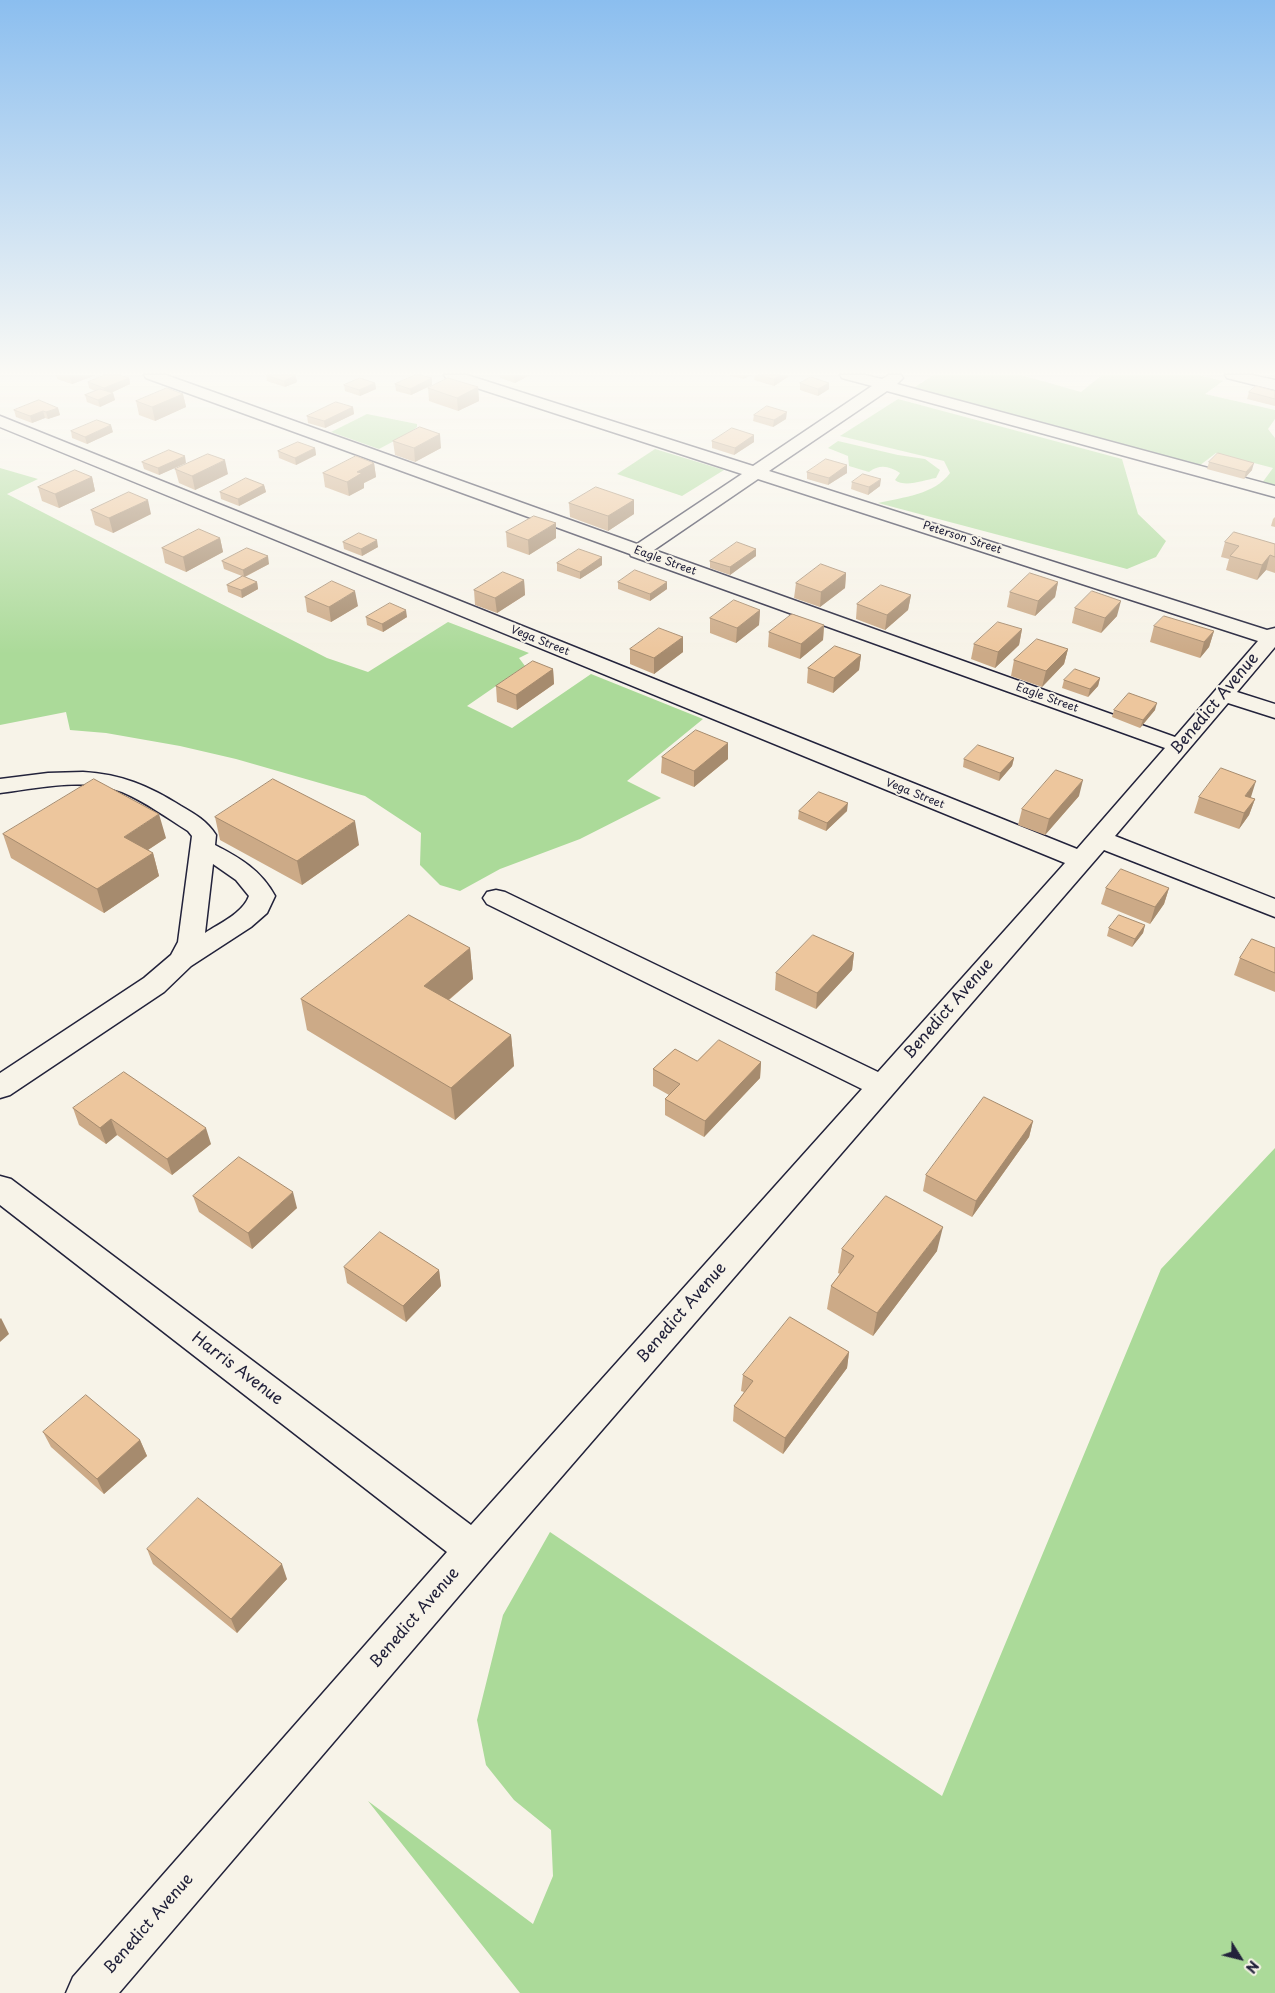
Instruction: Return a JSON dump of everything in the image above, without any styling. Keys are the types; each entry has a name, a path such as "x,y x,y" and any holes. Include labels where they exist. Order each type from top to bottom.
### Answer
{"street":[{"name":"Vega Street","path":"117,468 1090,849 1275,909"},
{"name":"Eagle Street","path":"407,468 1180,746"},
{"name":"Peterson Street","path":"747,468 1273,636"},
{"path":"638,552 760,468"},
{"path":"1188,468 1275,492"},
{"name":"Benedict Avenue","path":"89,1993 474,1550 1180,746 1273,636"},
{"path":"1223,695 1275,712"},
{"path":"0,786 59,779 98,781 129,787 196,826 204,835 191,942 182,960"},
{"path":"0,1087 154,985 182,960 242,921 258,907 262,896 258,886 229,864 202,848"},
{"path":"496,898 882,1086"},
{"name":"Harris Avenue","path":"0,1188 474,1550"}],"green space":[{"path":"0,468 38,479 7,494 327,658 368,672 448,622 529,653 519,658 525,666 467,706 512,728 591,674 703,719 627,781 661,798 580,839 500,869 460,891 440,885 420,865 421,833 365,796 236,759 180,746 106,733 70,730 66,712 0,725"},
{"path":"626,468 717,468 724,470 682,496 617,474"},
{"path":"856,468 877,468 869,472"},
{"path":"890,468 937,468 940,470 936,478 904,483 895,480 900,473"},
{"path":"948,468 1125,468 1138,514 1166,541 1156,557 1127,569 878,503 927,491 936,486 950,473"},
{"path":"1273,468 1275,468 1275,486 1262,483"},
{"path":"1275,1148 1275,1993 520,1993 368,1801 533,1924 553,1876 551,1830 514,1800 486,1765 477,1720 503,1615 550,1532 942,1796 1161,1269"}],"building":[{"path":"177,468 208,468 192,476 175,469"},
{"path":"333,468 365,468 357,472 362,473 347,482 323,473"},
{"path":"813,468 843,468 829,478 807,472"},
{"path":"1231,468 1250,468 1246,472"},
{"path":"75,470 92,477 55,494 38,487"},
{"path":"863,474 881,479 869,487 852,482"},
{"path":"246,478 264,485 238,499 220,492"},
{"path":"596,487 634,500 608,516 569,503"},
{"path":"129,492 148,500 109,518 91,510"},
{"path":"534,516 556,523 528,540 506,532"},
{"path":"199,529 220,538 183,557 162,548"},
{"path":"1234,532 1275,544 1275,557 1270,555 1262,565 1230,556 1239,546 1225,542"},
{"path":"359,533 377,540 361,549 343,542"},
{"path":"737,542 756,549 730,567 710,561"},
{"path":"247,548 268,556 243,570 222,561"},
{"path":"579,549 602,557 580,572 557,563"},
{"path":"821,564 846,573 821,592 796,583"},
{"path":"635,570 667,582 650,594 618,582"},
{"path":"503,572 524,580 495,598 474,590"},
{"path":"1030,573 1058,582 1038,601 1010,592"},
{"path":"243,576 257,582 241,590 227,585"},
{"path":"332,581 355,591 329,607 305,597"},
{"path":"881,585 911,595 887,615 857,604"},
{"path":"1092,591 1121,601 1105,618 1075,608"},
{"path":"734,600 760,610 737,628 710,618"},
{"path":"390,603 406,610 382,624 366,617"},
{"path":"792,614 824,625 801,644 769,632"},
{"path":"1164,616 1214,631 1204,642 1154,626"},
{"path":"998,622 1022,629 998,652 974,644"},
{"path":"659,628 683,637 654,658 630,649"},
{"path":"1037,639 1068,649 1046,671 1014,660"},
{"path":"835,646 861,655 834,678 808,668"},
{"path":"533,661 553,669 516,695 496,686"},
{"path":"1075,669 1100,678 1090,689 1064,680"},
{"path":"1129,693 1157,703 1143,720 1114,710"},
{"path":"696,730 728,743 694,771 662,757"},
{"path":"978,745 1014,758 1000,773 964,759"},
{"path":"1221,768 1256,781 1245,796 1255,799 1244,813 1199,797"},
{"path":"1056,770 1083,780 1049,819 1022,809"},
{"path":"94,779 159,814 124,837 153,853 97,889 3,834"},
{"path":"273,779 355,821 297,861 215,817"},
{"path":"819,792 848,803 827,823 799,811"},
{"path":"1121,869 1169,888 1155,907 1106,888"},
{"path":"409,915 470,948 424,986 511,1035 451,1088 301,999"},
{"path":"1119,915 1145,925 1135,939 1109,928"},
{"path":"813,935 854,953 817,993 776,973"},
{"path":"1252,939 1275,948 1275,973 1240,958"},
{"path":"719,1040 761,1062 705,1121 665,1099 680,1084 653,1069 675,1049 697,1061"},
{"path":"124,1072 206,1128 167,1159 111,1119 100,1128 73,1108"},
{"path":"984,1097 1033,1121 976,1201 926,1175"},
{"path":"239,1157 293,1192 248,1233 193,1196"},
{"path":"886,1196 943,1227 877,1313 831,1286 854,1256 842,1249"},
{"path":"380,1232 439,1270 403,1306 344,1267"},
{"path":"790,1317 849,1352 785,1438 734,1406 753,1381 743,1375"},
{"path":"86,1395 140,1440 97,1479 43,1432"},
{"path":"198,1498 282,1564 231,1619 147,1549"}]}
